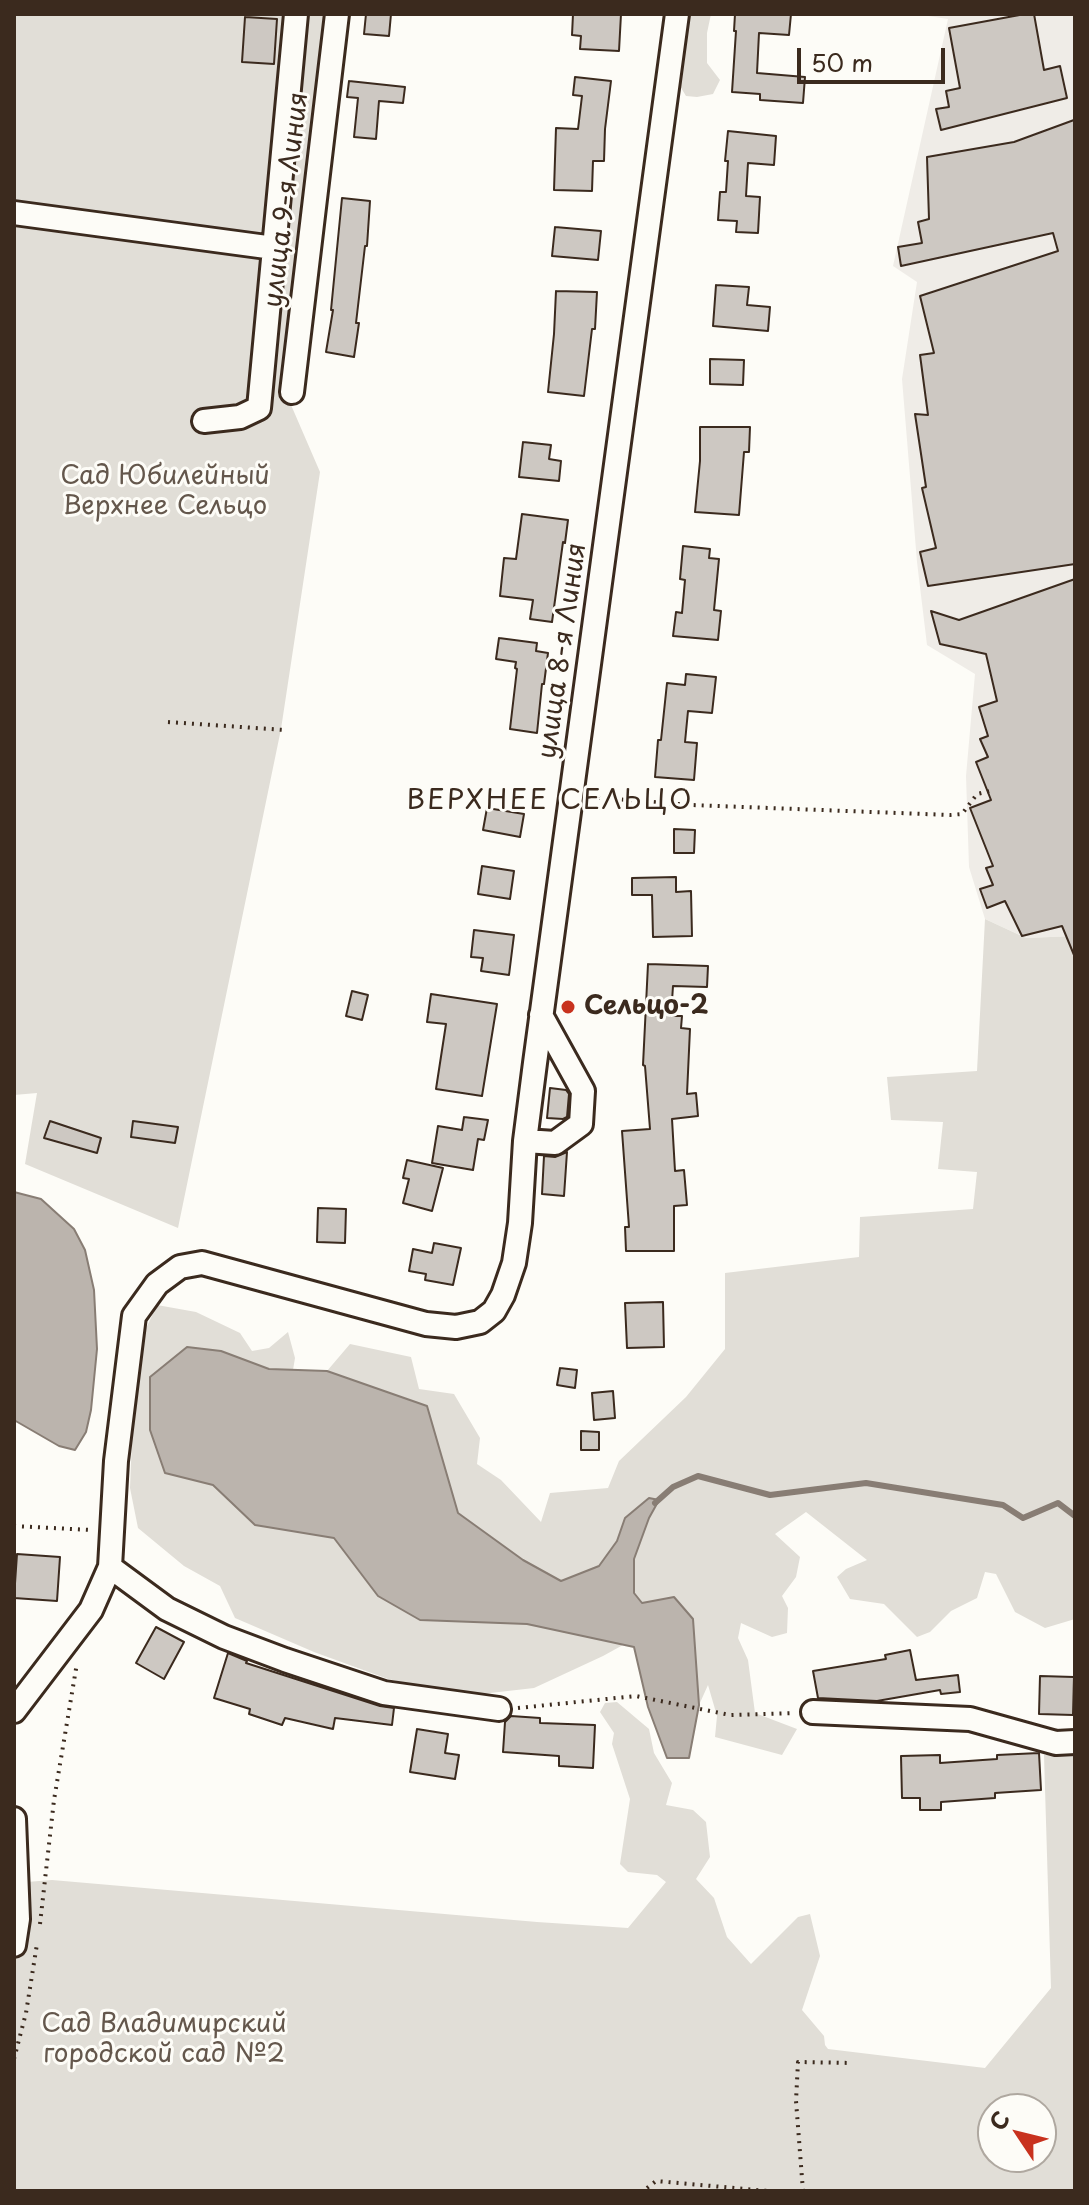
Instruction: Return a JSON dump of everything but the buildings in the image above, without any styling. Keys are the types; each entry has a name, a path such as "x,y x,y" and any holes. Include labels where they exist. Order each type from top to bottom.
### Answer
{"street":[{"path":"204,421 240,417 259,408 296,14"},
{"name":"улица 9-я Линия","path":"292,392 337,14"},
{"name":"улица 8-я Линия","path":"112,1531 116,1461 134,1316 157,1284 180,1267 202,1263 426,1324 456,1327 480,1322 494,1311 503,1295 514,1263 520,1223 525,1141 541,1015 677,14"},
{"path":"14,213 274,248"},
{"path":"525,1141 555,1143 581,1124 583,1091 541,1015"},
{"path":"14,1711 91,1610 110,1567 112,1531"},
{"path":"110,1567 167,1609 224,1637 285,1660 384,1693 499,1709"},
{"path":"813,1712 970,1719 1056,1743 1075,1742"},
{"path":"14,1819 18,1919 14,1945"}],"path":[{"path":"168,722 285,730"},
{"path":"572,796 692,805 950,815 962,814 977,794 994,790"},
{"path":"14,1526 112,1531"},
{"path":"14,2059 26,2013 54,1800 78,1656"},
{"path":"499,1709 636,1696 730,1715 813,1712"},
{"path":"803,2191 796,2101 798,2062 852,2063"},
{"path":"647,2188 656,2181 767,2191"}],"shaded area":[{"path":"915,14 1075,14 1075,936 1026,938 985,919 969,867 966,776 975,674 927,645 902,379 917,282 893,266 948,19"},
{"path":"14,1192 41,1199 74,1229 85,1250 94,1290 97,1349 91,1410 86,1432 75,1450 59,1446 14,1420"},
{"path":"187,1347 221,1351 269,1369 327,1371 427,1406 458,1513 523,1560 561,1581 599,1566 617,1541 625,1518 649,1498 659,1500 634,1559 634,1593 642,1603 674,1597 693,1619 699,1705 689,1758 667,1758 648,1707 634,1647 527,1624 420,1620 378,1596 334,1538 255,1525 213,1485 165,1473 150,1430 150,1377"}],"green space":[{"name":"Сад Юбилейный Верхнее Сельцо","path":"14,14 332,14 285,391 320,472 281,729 178,1228 25,1164 37,1093 14,1095"},
{"path":"685,14 711,14 707,33 707,63 720,80 713,94 686,96 680,86"},
{"path":"985,919 1026,938 1075,936 1075,1619 1045,1628 1015,1612 996,1574 985,1572 977,1598 951,1611 930,1632 917,1637 884,1604 850,1599 837,1577 846,1569 867,1560 806,1512 775,1534 800,1557 796,1577 782,1596 788,1608 787,1633 772,1637 741,1623 738,1638 748,1660 755,1713 797,1729 782,1755 715,1737 717,1716 708,1685 699,1705 693,1619 642,1603 634,1593 634,1559 649,1518 659,1501 625,1518 617,1541 599,1566 561,1581 523,1560 458,1513 427,1406 327,1371 350,1344 411,1357 419,1389 454,1394 480,1438 477,1464 501,1480 541,1522 550,1493 608,1488 619,1461 686,1397 725,1349 725,1273 859,1257 860,1217 973,1209 977,1172 938,1169 943,1122 891,1120 887,1077 977,1071"},
{"path":"157,1305 196,1312 240,1333 252,1351 269,1348 288,1332 295,1358 293,1370 269,1369 221,1351 165,1473 213,1485 255,1525 334,1538 378,1596 420,1620 527,1624 623,1645 534,1688 464,1696 388,1679 235,1618 220,1586 184,1566 138,1528 130,1488 134,1388 141,1339"},
{"name":"Сад Владимирский городской сад №2","path":"617,1702 649,1729 654,1753 672,1783 666,1805 693,1810 706,1822 710,1857 696,1879 714,1898 727,1937 751,1964 798,1917 810,1914 820,1956 802,2010 824,2036 828,2049 985,2068 1051,1988 1044,1755 1075,1755 1075,2191 14,2191 14,1883 52,1880 628,1928 666,1882 657,1875 628,1872 620,1864 630,1799 612,1744 614,1733 600,1712 605,1703"}],"waterway":[{"path":"655,1503 673,1487 698,1476 770,1495 866,1483 1003,1505 1023,1518 1058,1503 1075,1516"}],"place":[{"name":"Сельцо-2","path":"568,1007"}],"district":[{"name":"ВЕРХНЕЕ СЕЛЬЦО","path":"550,801"}]}
